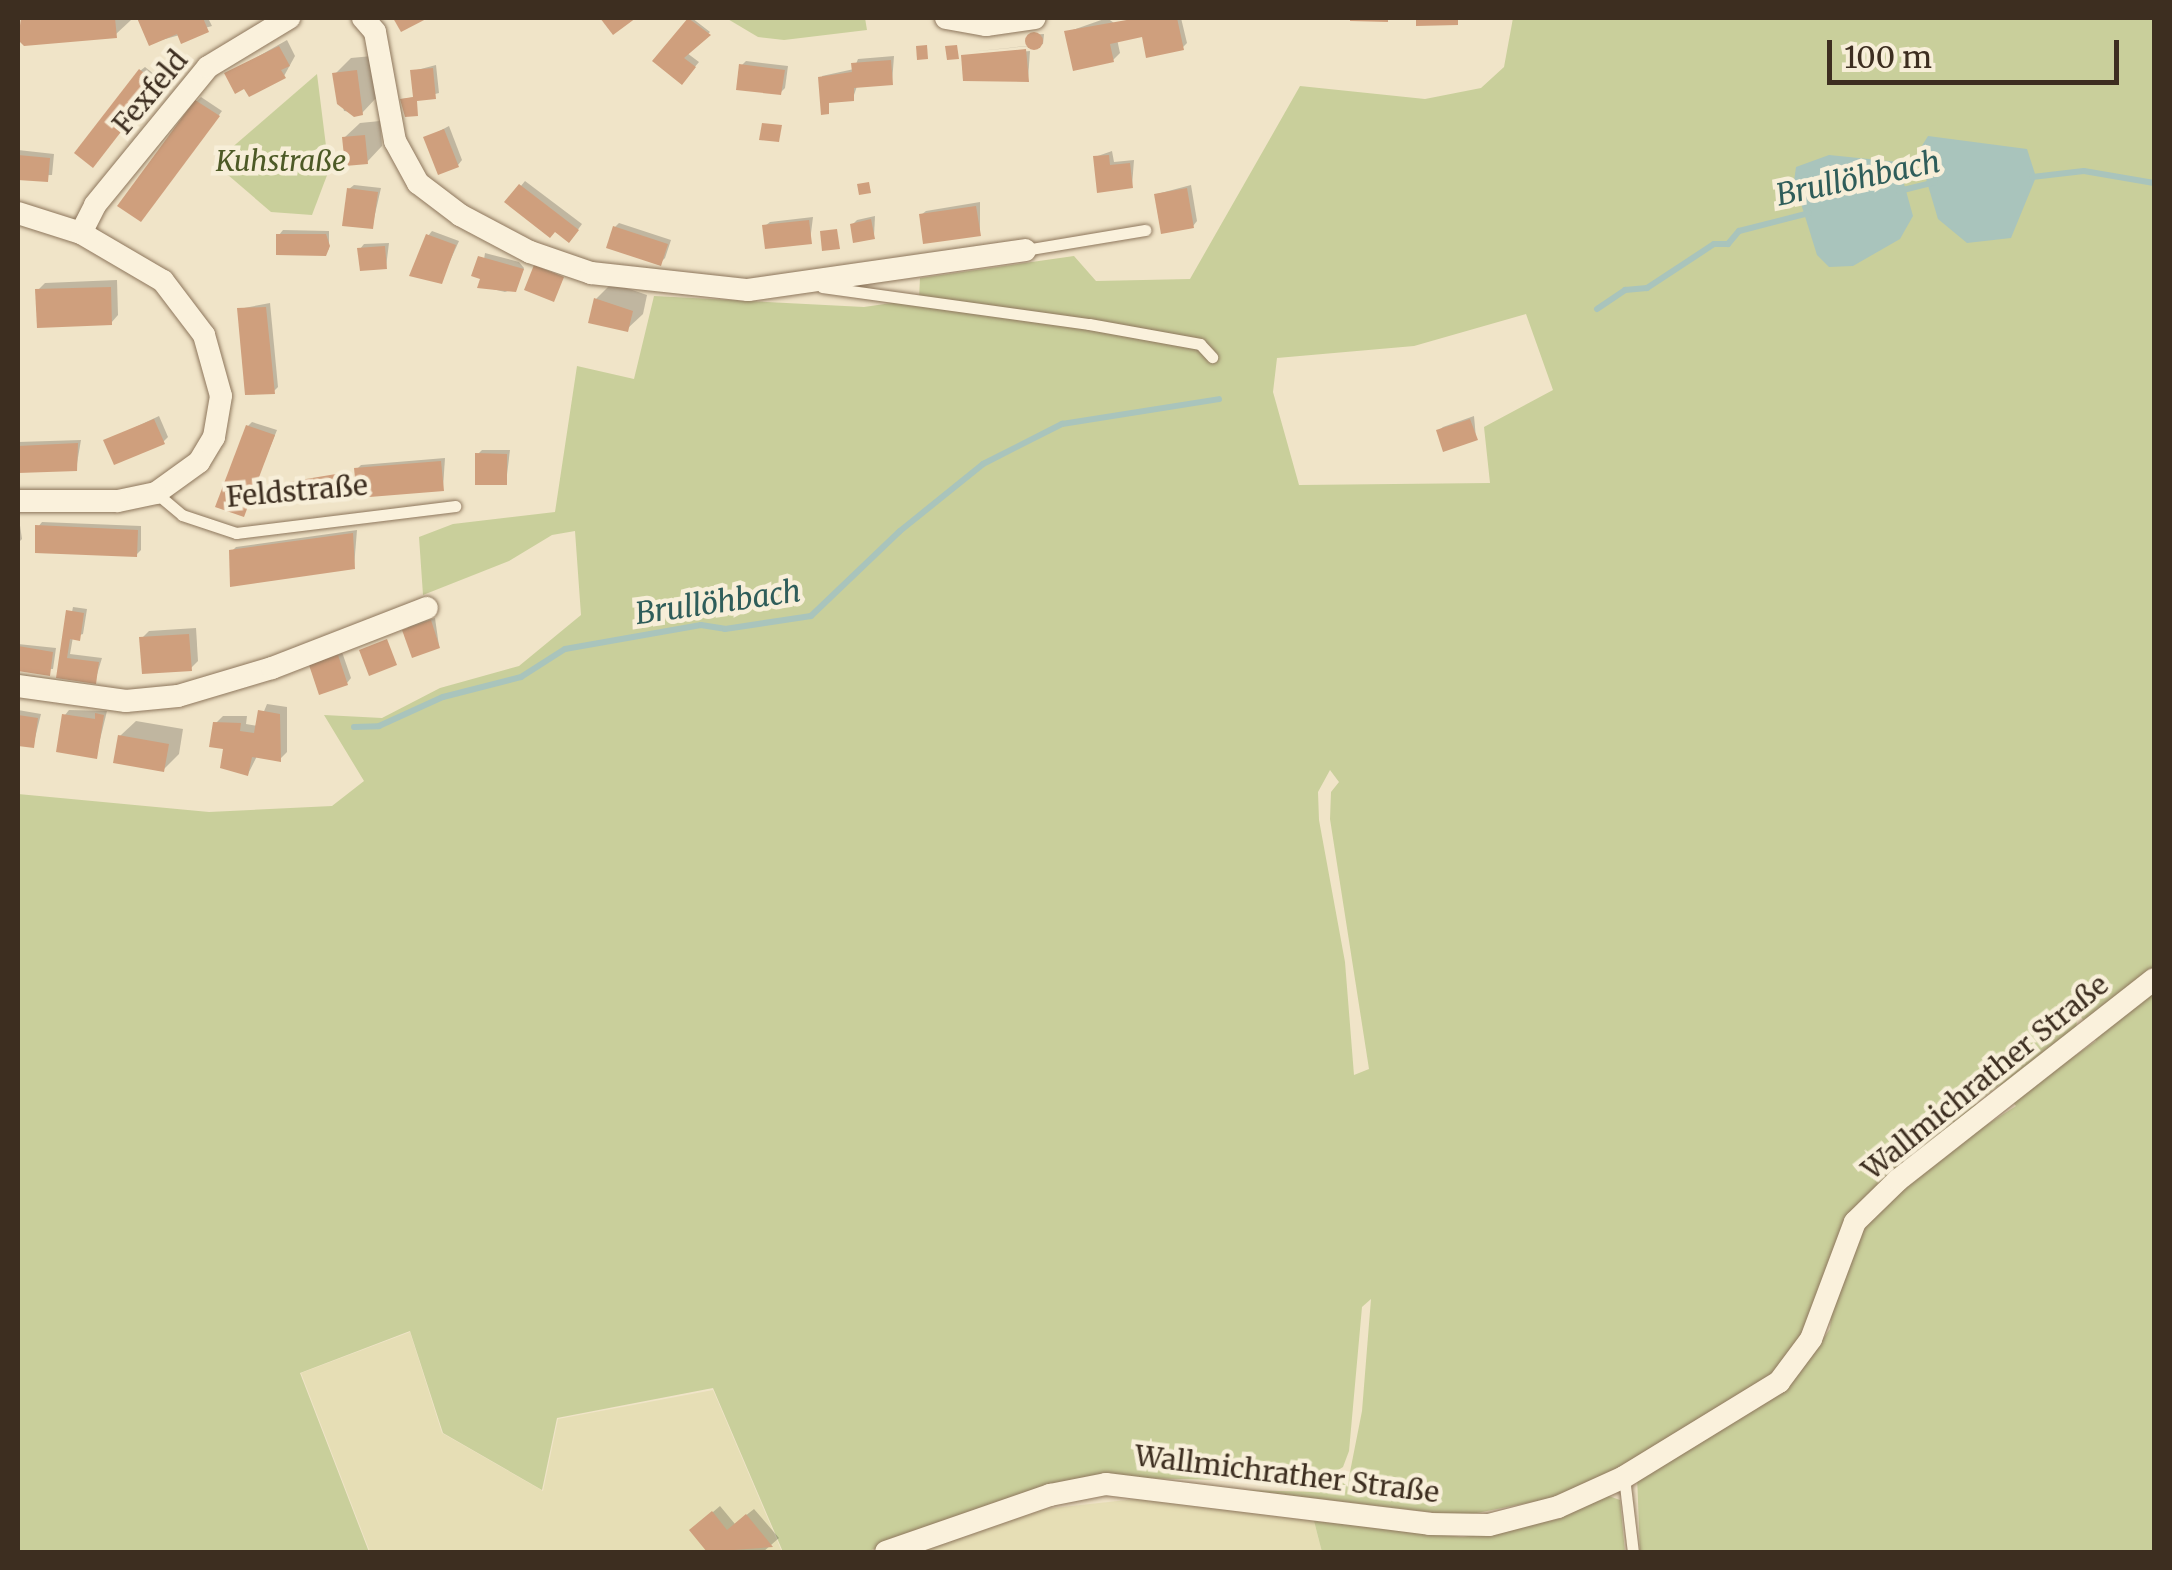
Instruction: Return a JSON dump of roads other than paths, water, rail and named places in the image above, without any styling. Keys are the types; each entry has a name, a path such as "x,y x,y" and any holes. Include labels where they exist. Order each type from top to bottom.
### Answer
{"street":[{"name":"Fexfeld","path":"82,233 95,205 208,66 289,18"},
{"path":"364,18 375,32 395,141 418,183 460,215 530,252 591,272 748,290 1025,250"},
{"path":"946,18 986,25 1035,18"},
{"name":"Feldstraße","path":"18,500 117,502 156,493 199,462 214,436 221,396 212,356 193,316 163,281 82,233 20,218"},
{"path":"18,686 149,700 209,690 427,608"},
{"name":"Wallmichrather Straße","path":"886,1552 1050,1495 1106,1484 1415,1522 1489,1525 1558,1507 1624,1477 1779,1382 1811,1339 1855,1222 1898,1180 2154,980"}],"lane":[{"path":"1025,250 1145,230"},
{"path":"793,283 1089,324 1200,344 1212,357"},
{"name":"Feldstraße","path":"156,493 182,515 236,533 455,506"},
{"path":"1624,1477 1633,1552"}],"water":[{"path":"1928,136 2027,149 2036,177 2011,238 1967,243 1938,219 1918,152"},
{"path":"1829,155 1898,162 1913,216 1900,239 1853,266 1829,267 1817,255 1794,181 1796,167"}],"waterway":[{"name":"Brullöhbach","path":"2032,177 2084,171 2154,183"},
{"name":"Brullöhbach","path":"1899,191 1935,182"},
{"name":"Brullöhbach","path":"1597,309 1625,290 1647,288 1714,244 1728,244 1739,231 1809,213"},
{"name":"Brullöhbach","path":"354,727 379,726 443,697 521,677 565,649 701,625 725,629 811,616 900,531 983,464 1062,424 1219,399"}],"park label":[{"name":"Kuhstraße","path":"281,161"}]}
